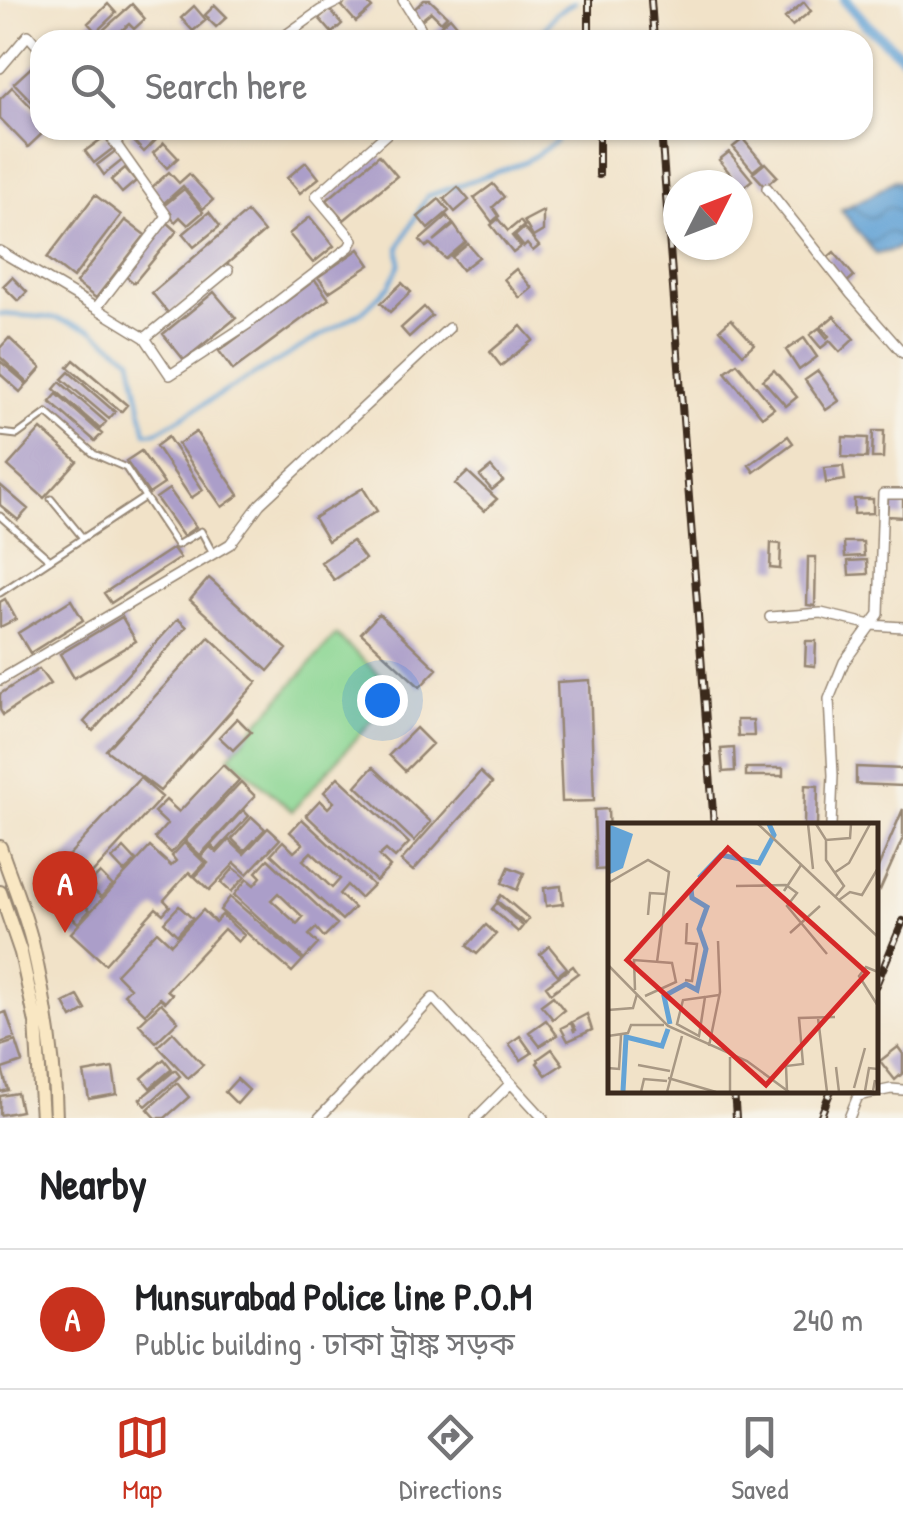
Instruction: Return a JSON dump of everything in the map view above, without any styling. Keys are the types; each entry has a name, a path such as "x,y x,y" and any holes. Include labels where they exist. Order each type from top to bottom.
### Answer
{"main road":[{"path":"0,847 31,939 55,1084 56,1118"},
{"path":"0,892 21,953 36,1023 42,1118"}],"street":[{"path":"293,30 341,0"},
{"path":"403,0 420,26"},
{"path":"0,68 28,34 30,36"},
{"path":"96,308 167,216 116,140"},
{"path":"0,252 145,338 170,376 248,324 350,247 353,240 316,196 380,140"},
{"path":"768,188 903,353"},
{"path":"145,338 228,270"},
{"path":"0,680 230,544 260,504 448,328"},
{"path":"830,823 830,699 844,662 879,614 882,494 903,494"},
{"path":"770,618 821,614 903,627"},
{"path":"319,1118 432,998 543,1118"},
{"path":"476,1118 511,1083"},
{"path":"878,1092 903,1090"},
{"path":"849,1118 858,1096 872,1093"}],"lane":[{"path":"0,434 17,435 47,412 94,454 126,468 178,545 201,531 214,554"},
{"path":"0,593 145,497"},
{"path":"51,499 83,538"},
{"path":"0,516 50,560"}],"green space":[{"path":"336,635 398,691 292,811 229,756"}],"water":[{"path":"895,180 903,183 903,244 876,254 841,210"}],"building":[{"path":"347,0 365,0 372,8 356,22 341,5"},
{"path":"424,0 430,0 447,16 441,22 431,12 420,21 411,12"},
{"path":"804,2 811,11 792,26 785,18"},
{"path":"108,4 116,13 98,30 88,23"},
{"path":"132,4 145,19 134,29 129,24 122,30 103,30"},
{"path":"215,5 227,17 216,27 205,15"},
{"path":"194,6 206,20 192,30 181,18"},
{"path":"329,9 342,24 329,30 319,18"},
{"path":"450,17 461,30 436,30"},
{"path":"30,68 30,100 14,83"},
{"path":"12,87 30,106 30,140 35,140 28,147 0,118 0,99"},
{"path":"100,140 111,140 116,146 94,163 85,151"},
{"path":"133,140 156,140 144,152"},
{"path":"742,140 763,163 752,170 733,147"},
{"path":"164,143 178,158 167,168 153,153"},
{"path":"118,149 125,158 104,175 97,165"},
{"path":"729,152 744,170 727,170 719,160"},
{"path":"379,155 397,176 344,220 327,200"},
{"path":"306,162 319,178 300,193 287,178"},
{"path":"765,163 777,176 765,186 753,173"},
{"path":"125,168 136,181 122,193 111,180"},
{"path":"169,172 179,183 189,174 213,200 203,209 183,186 164,203 151,188"},
{"path":"493,184 504,197 493,207 499,216 492,222 474,198"},
{"path":"458,187 469,200 455,212 444,199"},
{"path":"184,189 203,212 188,225 180,217 175,222 162,207"},
{"path":"95,195 121,215 73,278 47,258"},
{"path":"439,199 449,211 428,229 418,217"},
{"path":"543,211 543,231 533,237 524,221"},
{"path":"209,212 220,226 194,247 183,234"},
{"path":"247,212 264,232 169,314 152,293"},
{"path":"447,216 453,224 434,241 454,225 466,242 446,259 420,240"},
{"path":"310,217 334,246 313,263 289,234"},
{"path":"498,219 508,231 520,221 524,226 512,236 521,247 513,253 491,225"},
{"path":"125,220 145,235 96,298 76,283"},
{"path":"167,222 177,231 134,283 124,275"},
{"path":"524,228 539,246 533,251 515,236"},
{"path":"468,244 479,257 462,270 452,257"},
{"path":"359,249 370,265 329,292 318,277"},
{"path":"834,252 854,276 846,283 826,259"},
{"path":"516,269 532,288 520,298 504,279"},
{"path":"12,277 27,292 18,301 3,286"},
{"path":"315,280 329,299 233,370 219,351"},
{"path":"402,283 411,292 390,312 381,303"},
{"path":"214,292 236,318 184,360 163,334"},
{"path":"424,307 432,316 409,337 401,328"},
{"path":"834,316 854,339 840,352 830,341 821,348 810,335 819,328 827,338 821,327"},
{"path":"731,319 754,344 743,354 720,329"},
{"path":"521,326 533,340 501,366 490,352"},
{"path":"9,338 41,368 28,383 0,357 0,348"},
{"path":"804,338 817,357 799,370 786,350"},
{"path":"74,360 127,405 121,412 68,367"},
{"path":"0,361 27,384 20,392 0,374"},
{"path":"737,363 774,408 762,417 725,372"},
{"path":"774,370 797,397 786,406 763,380"},
{"path":"818,371 839,401 826,410 805,380"},
{"path":"69,372 115,412 109,419 62,379"},
{"path":"60,382 106,422 100,429 54,389"},
{"path":"57,394 102,434 95,441 50,402"},
{"path":"41,429 77,461 44,498 8,466"},
{"path":"873,431 884,431 883,458 872,458"},
{"path":"196,432 239,495 222,507 178,444"},
{"path":"788,436 793,443 754,472 749,465"},
{"path":"168,437 203,490 191,498 156,446"},
{"path":"843,437 868,438 867,458 842,457"},
{"path":"141,451 164,484 149,494 126,461"},
{"path":"843,466 845,480 826,483 824,468"},
{"path":"491,467 503,481 492,490 480,476"},
{"path":"468,472 497,499 484,511 455,484"},
{"path":"0,485 28,509 18,520 0,505"},
{"path":"363,488 377,511 328,541 314,518"},
{"path":"169,489 196,527 183,536 156,498"},
{"path":"891,497 903,498 903,517 887,516"},
{"path":"854,499 873,499 873,513 854,514"},
{"path":"352,541 365,559 334,580 321,562"},
{"path":"844,542 863,542 864,556 845,557"},
{"path":"771,543 781,544 780,569 770,568"},
{"path":"173,548 180,558 111,603 104,593"},
{"path":"808,557 816,557 815,606 807,605"},
{"path":"867,560 868,574 849,575 848,561"},
{"path":"209,578 287,649 268,671 190,600"},
{"path":"5,599 16,619 0,627 0,602"},
{"path":"71,600 83,620 30,653 18,633"},
{"path":"379,614 437,669 420,687 361,633"},
{"path":"122,617 136,641 74,678 60,654"},
{"path":"178,619 187,627 93,731 84,722"},
{"path":"209,637 257,682 160,791 106,750"},
{"path":"806,641 816,641 815,666 805,665"},
{"path":"39,669 50,684 3,715 0,694"},
{"path":"590,680 594,801 562,802 557,682"},
{"path":"237,718 251,732 233,750 219,737"},
{"path":"737,720 753,720 754,736 738,736"},
{"path":"416,728 432,744 405,771 389,755"},
{"path":"734,748 735,771 723,772 721,749"},
{"path":"223,765 239,780 171,853 155,838 167,824 154,812 166,800 179,812"},
{"path":"373,767 431,822 414,841 356,786"},
{"path":"856,767 903,769 903,786 856,784"},
{"path":"746,768 783,768 783,776 746,776"},
{"path":"480,772 492,783 413,871 401,861"},
{"path":"338,777 409,843 395,858 386,850 379,856 390,867 376,881 306,815 320,800 328,808 334,802 324,792"},
{"path":"140,778 162,797 68,900 46,880"},
{"path":"241,782 255,796 200,855 185,841"},
{"path":"805,785 818,786 817,823 804,823"},
{"path":"608,809 608,869 596,870 594,810"},
{"path":"903,809 903,838 880,890 878,867"},
{"path":"243,810 249,816 216,851 211,845"},
{"path":"252,817 265,829 244,851 232,839"},
{"path":"302,819 373,885 360,898 347,885 339,894 354,908 342,920 271,854 283,841 294,852 303,844 290,832","holes":["311,852 340,879 332,888 303,860"]},
{"path":"268,828 280,839 247,874 235,863 209,890 195,877 208,863 201,857 210,847 217,853 229,840 244,854"},
{"path":"184,843 205,863 193,876 189,872 164,900 170,906 163,914 156,908 105,964 71,933 150,847 171,866 176,861 172,856"},
{"path":"124,848 136,861 124,872 112,859"},
{"path":"268,859 337,924 324,937 316,928 309,935 318,944 304,959 234,895 247,879 254,885 261,877 256,872","holes":["278,893 303,917 297,924 271,900"]},
{"path":"509,867 524,873 517,890 502,883"},
{"path":"234,868 245,877 231,892 221,883"},
{"path":"100,873 112,885 101,897 88,885"},
{"path":"561,886 563,904 546,906 544,888"},
{"path":"501,895 529,919 525,924 497,901"},
{"path":"230,897 303,960 292,972 220,910"},
{"path":"77,898 90,910 78,923 65,911"},
{"path":"497,903 523,926 518,932 492,909"},
{"path":"179,906 192,918 177,935 164,922"},
{"path":"203,910 215,922 222,915 244,935 238,942 224,929 167,990 172,994 165,1002 160,998 145,1014 124,994 130,988 116,974 157,931 171,944"},
{"path":"486,925 496,934 477,954 467,946"},
{"path":"549,946 567,968 558,975 540,954"},
{"path":"573,966 578,973 551,993 546,986"},
{"path":"78,996 86,1010 72,1018 64,1003"},
{"path":"553,996 564,1010 553,1019 541,1005"},
{"path":"161,1003 178,1021 156,1042 139,1024"},
{"path":"6,1012 15,1038 0,1043 0,1014"},
{"path":"587,1014 592,1030 568,1041 561,1028 571,1023 576,1030 572,1022"},
{"path":"546,1020 557,1035 540,1046 529,1032"},
{"path":"173,1032 203,1065 188,1078 158,1046"},
{"path":"520,1036 532,1053 521,1060 509,1044"},
{"path":"16,1041 23,1062 2,1069 8,1090 0,1092 0,1046"},
{"path":"898,1047 903,1054 903,1073 895,1080 880,1061"},
{"path":"552,1049 563,1064 546,1075 537,1063"},
{"path":"164,1059 172,1069 150,1088 142,1078"},
{"path":"113,1068 117,1094 89,1099 84,1073"},
{"path":"175,1070 180,1076 146,1106 140,1099"},
{"path":"237,1079 249,1090 237,1104 225,1092"},
{"path":"177,1083 189,1097 165,1118 156,1118 148,1109"},
{"path":"17,1093 21,1111 0,1115 0,1096"}],"waterway":[{"path":"845,0 873,30"},
{"path":"544,30 555,14 575,2"},
{"path":"873,30 903,57"},
{"path":"0,314 55,318 92,330 131,358 146,433 156,432 363,311 390,285 400,263 399,247 427,196 525,162 556,140"}],"railway":[{"path":"589,0 589,30"},
{"path":"651,0 653,30"},
{"path":"599,140 599,175"},
{"path":"662,140 714,823"},
{"path":"878,980 903,921"},
{"path":"734,1093 736,1118"},
{"path":"820,1118 830,1093"}],"place":[{"name":"Munsurabad Police line P.O.M","path":"65,933"}]}
